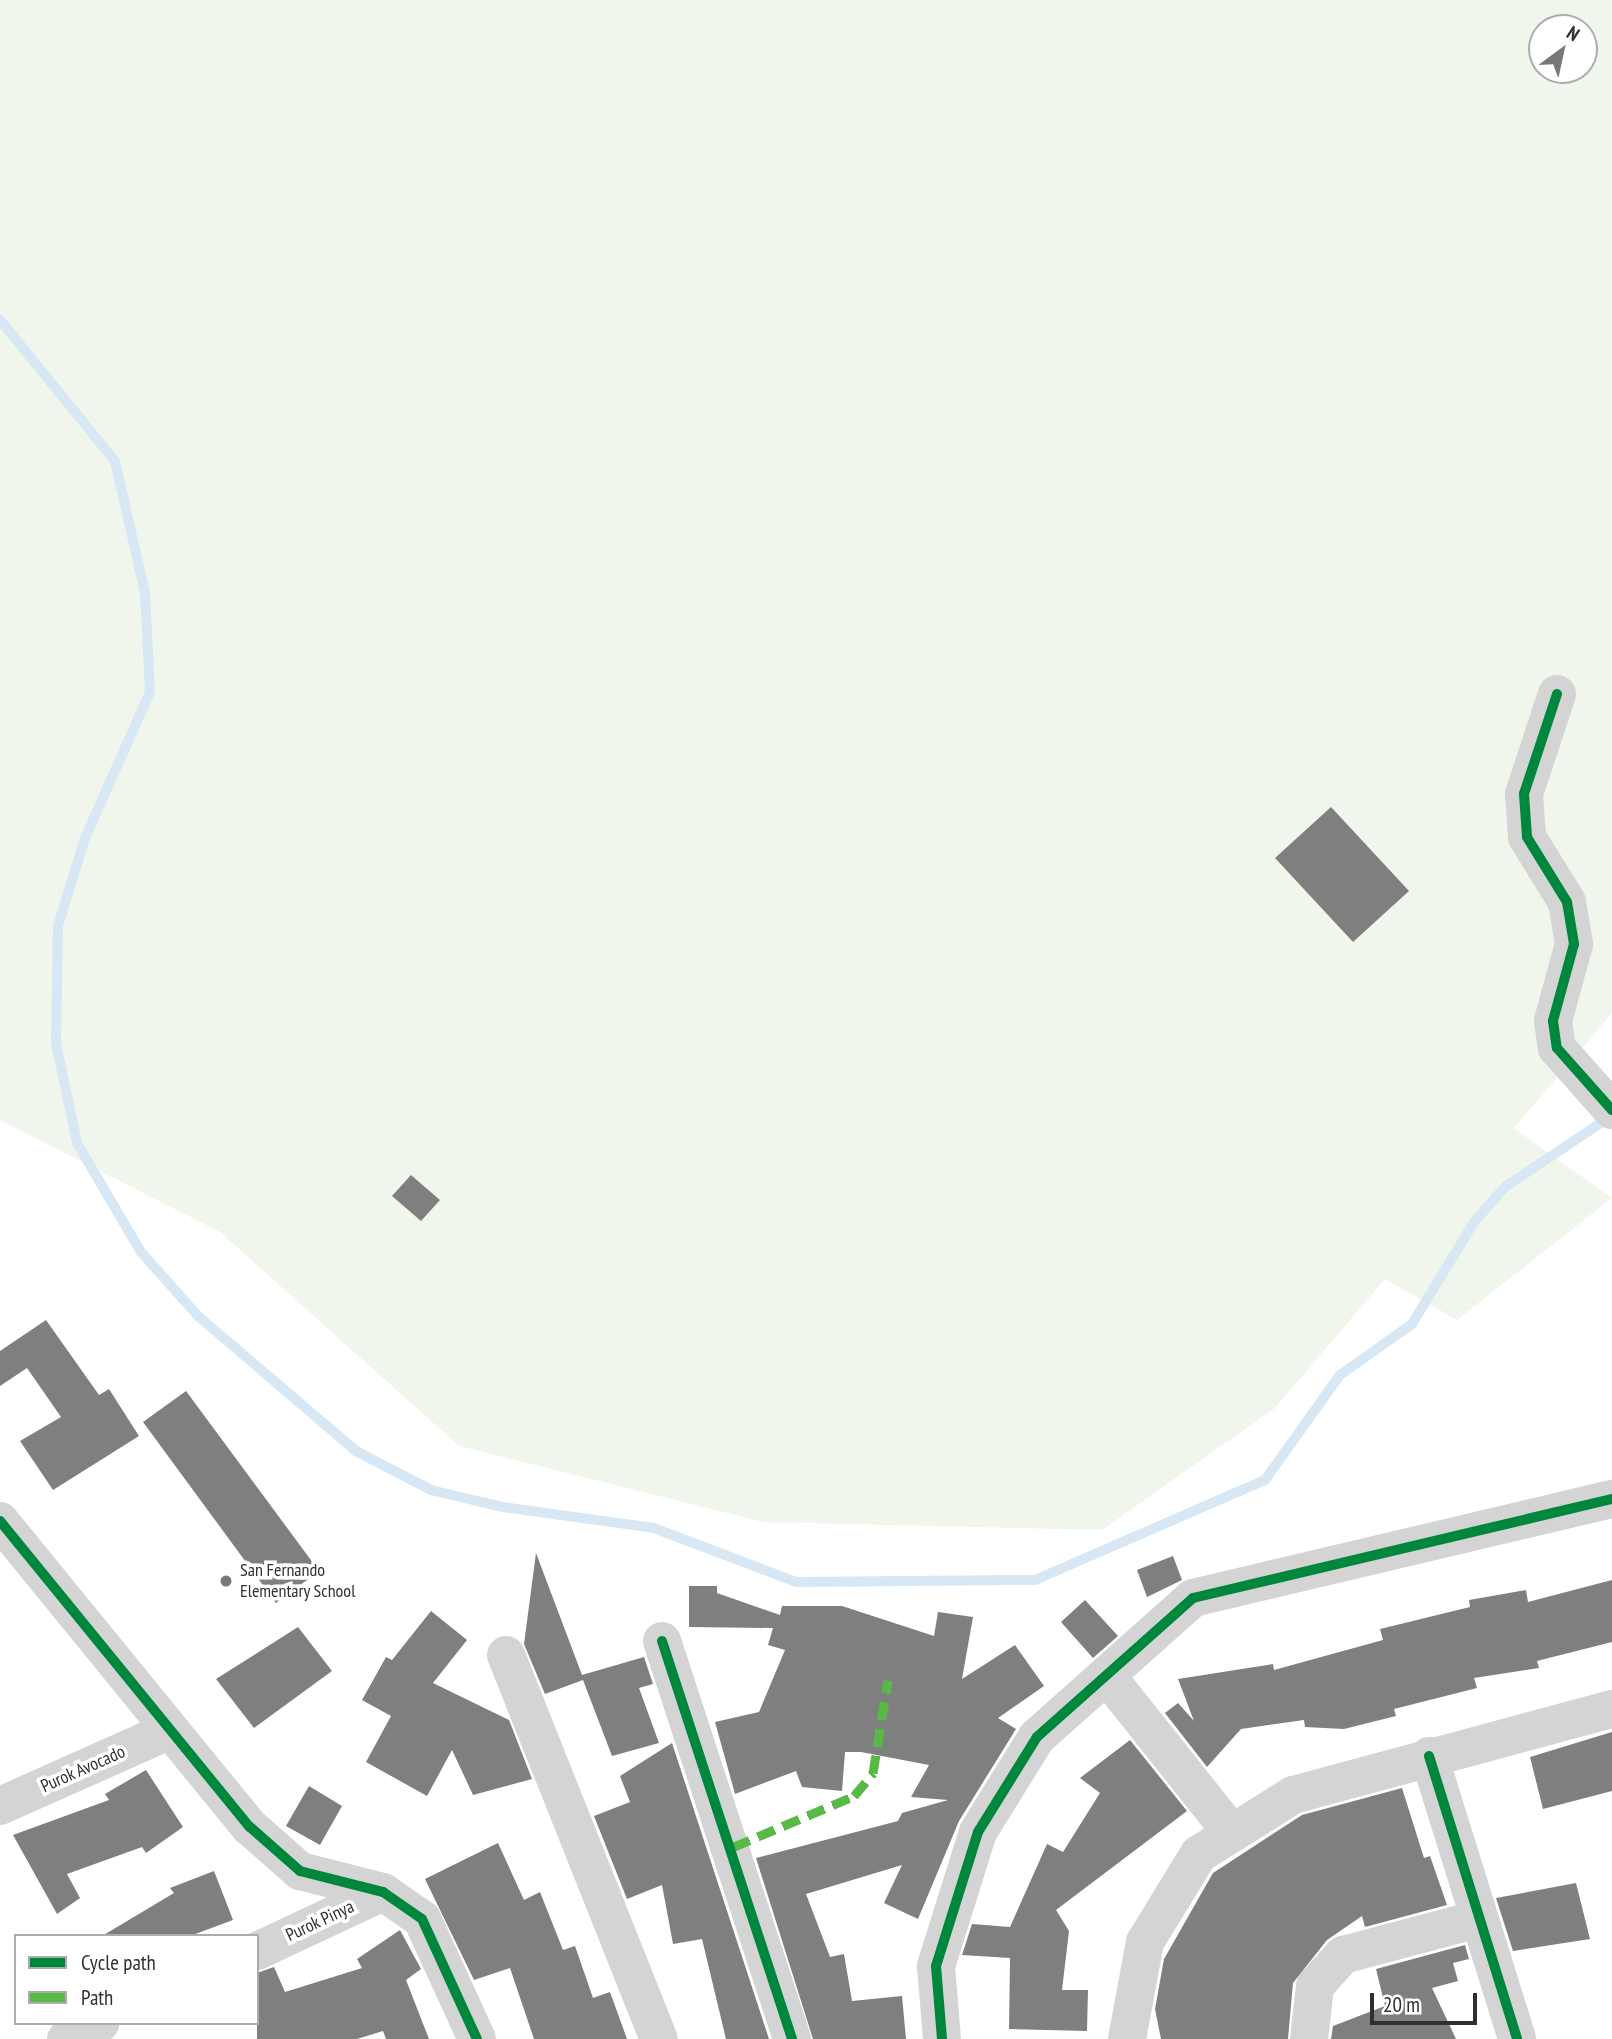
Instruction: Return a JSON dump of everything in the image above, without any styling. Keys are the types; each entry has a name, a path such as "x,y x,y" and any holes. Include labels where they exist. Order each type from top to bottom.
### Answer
{"street":[{"path":"1557,694 1524,794 1527,837 1567,902 1574,944 1553,1021 1557,1048 1612,1110"},
{"path":"942,2039 936,1966 978,1832 1037,1737 1193,1598 1612,1499"},
{"path":"5,1538 166,1732 250,1827 300,1871 383,1892 422,1919 477,2039"},
{"path":"662,1640 792,2039"},
{"path":"506,1655 659,2039"},
{"path":"1107,1676 1232,1833"},
{"path":"1127,2039 1145,1942 1199,1854 1293,1795 1429,1756 1612,1709"},
{"name":"Purok Avocado","path":"0,1806 166,1732"},
{"path":"1429,1756 1517,2039"},
{"name":"Purok Pinya","path":"259,1950 383,1892"},
{"path":"1309,2039 1315,1986 1343,1955 1478,1919"},
{"path":"66,2039 96,2025"}],"shaded area":[{"path":"0,0 1612,0 1612,1013 1514,1128 1612,1198 1457,1320 1385,1279 1275,1408 1102,1530 763,1522 459,1446 220,1232 0,1120"}],"building":[{"path":"1331,807 1409,891 1353,942 1275,858"},
{"path":"411,1175 440,1200 421,1221 392,1196"},
{"path":"46,1320 99,1395 109,1389 139,1436 53,1490 20,1441 61,1417 27,1368 0,1386 0,1351"},
{"path":"186,1391 319,1571 276,1603 143,1422"},
{"path":"536,1553 582,1675 644,1657 653,1684 639,1688 659,1743 612,1756 583,1680 545,1694 524,1644"},
{"path":"1173,1556 1182,1580 1147,1597 1137,1570"},
{"path":"1612,1580 1612,1642 1537,1661 1539,1668 1474,1678 1477,1688 1394,1709 1396,1716 1344,1729 1305,1727 1304,1720 1241,1729 1207,1767 1165,1713 1178,1703 1194,1721 1178,1679 1273,1664 1274,1670 1383,1640 1380,1629 1470,1607 1469,1600 1526,1590 1528,1602"},
{"path":"689,1586 717,1586 717,1593 780,1615 782,1606 842,1606 934,1636 938,1612 973,1617 962,1679 1015,1645 1044,1686 998,1718 1016,1729 959,1821 918,1919 884,1903 902,1865 806,1894 830,1957 844,1954 852,2001 902,1996 906,2039 813,2039 756,1858 898,1821 902,1813 948,1800 911,1797 929,1765 861,1752 845,1752 842,1791 802,1787 796,1771 735,1794 715,1722 759,1712 785,1650 768,1645 773,1628 689,1627"},
{"path":"1085,1600 1118,1636 1093,1658 1061,1622"},
{"path":"431,1611 467,1640 433,1683 509,1720 532,1779 473,1795 452,1750 427,1796 366,1762 391,1716 362,1700 386,1657 392,1660"},
{"path":"298,1627 332,1671 254,1728 216,1679"},
{"path":"1612,1732 1612,1791 1543,1809 1530,1757"},
{"path":"1130,1740 1187,1811 1056,1910 1069,1931 1062,1990 1088,1990 1087,2031 1009,2029 1010,1958 962,1955 972,1924 1010,1927 1047,1844 1063,1852 1100,1793 1080,1778"},
{"path":"672,1743 769,2039 726,2039 702,1939 673,1944 662,1885 627,1899 594,1816 630,1802 620,1776"},
{"path":"146,1770 183,1827 146,1853 142,1847 67,1874 80,1898 57,1914 13,1835 109,1800 105,1794"},
{"path":"309,1786 342,1806 320,1845 286,1826"},
{"path":"1402,1788 1424,1858 1430,1856 1447,1905 1365,1927 1362,1916 1327,1940 1293,1983 1288,2039 1161,2039 1155,2009 1164,1959 1213,1873 1302,1815"},
{"path":"498,1843 524,1900 540,1892 563,1950 575,1946 593,1998 610,1992 627,2039 534,2039 510,1968 474,1980 425,1879"},
{"path":"214,1871 233,1920 195,1934 105,1934 174,1893 170,1888"},
{"path":"1576,1883 1590,1939 1513,1951 1496,1898"},
{"path":"400,1930 421,1969 406,1980 429,2039 386,2039 383,2031 357,2039 257,2039 259,1972 274,1967 285,1992 362,1968 357,1959"},
{"path":"1465,1945 1469,1959 1453,1963 1458,1981 1432,1988 1456,2039 1331,2039 1333,2026 1385,2006 1376,1969"}],"waterway":[{"path":"0,320 115,461 145,593 150,692 85,838 58,926 56,1043 77,1143 141,1252 198,1316 356,1451 431,1490 503,1507 654,1528 796,1582 1035,1580 1265,1480 1340,1375 1412,1324 1474,1222 1505,1187 1611,1116"}],"marked path":[{"path":"733,1847 854,1796 873,1773 888,1680"}],"cycle path":[{"path":"1557,694 1524,794 1527,837 1567,902 1574,944 1553,1021 1557,1048 1612,1110"},
{"path":"942,2039 936,1966 978,1832 1037,1737 1193,1598 1612,1499"},
{"path":"0,1521 250,1827 300,1871 383,1892 422,1919 477,2039"},
{"path":"662,1641 792,2039"},
{"path":"1429,1756 1517,2039"}],"place":[{"name":"San Fernando Elementary School","path":"226,1581"}]}
